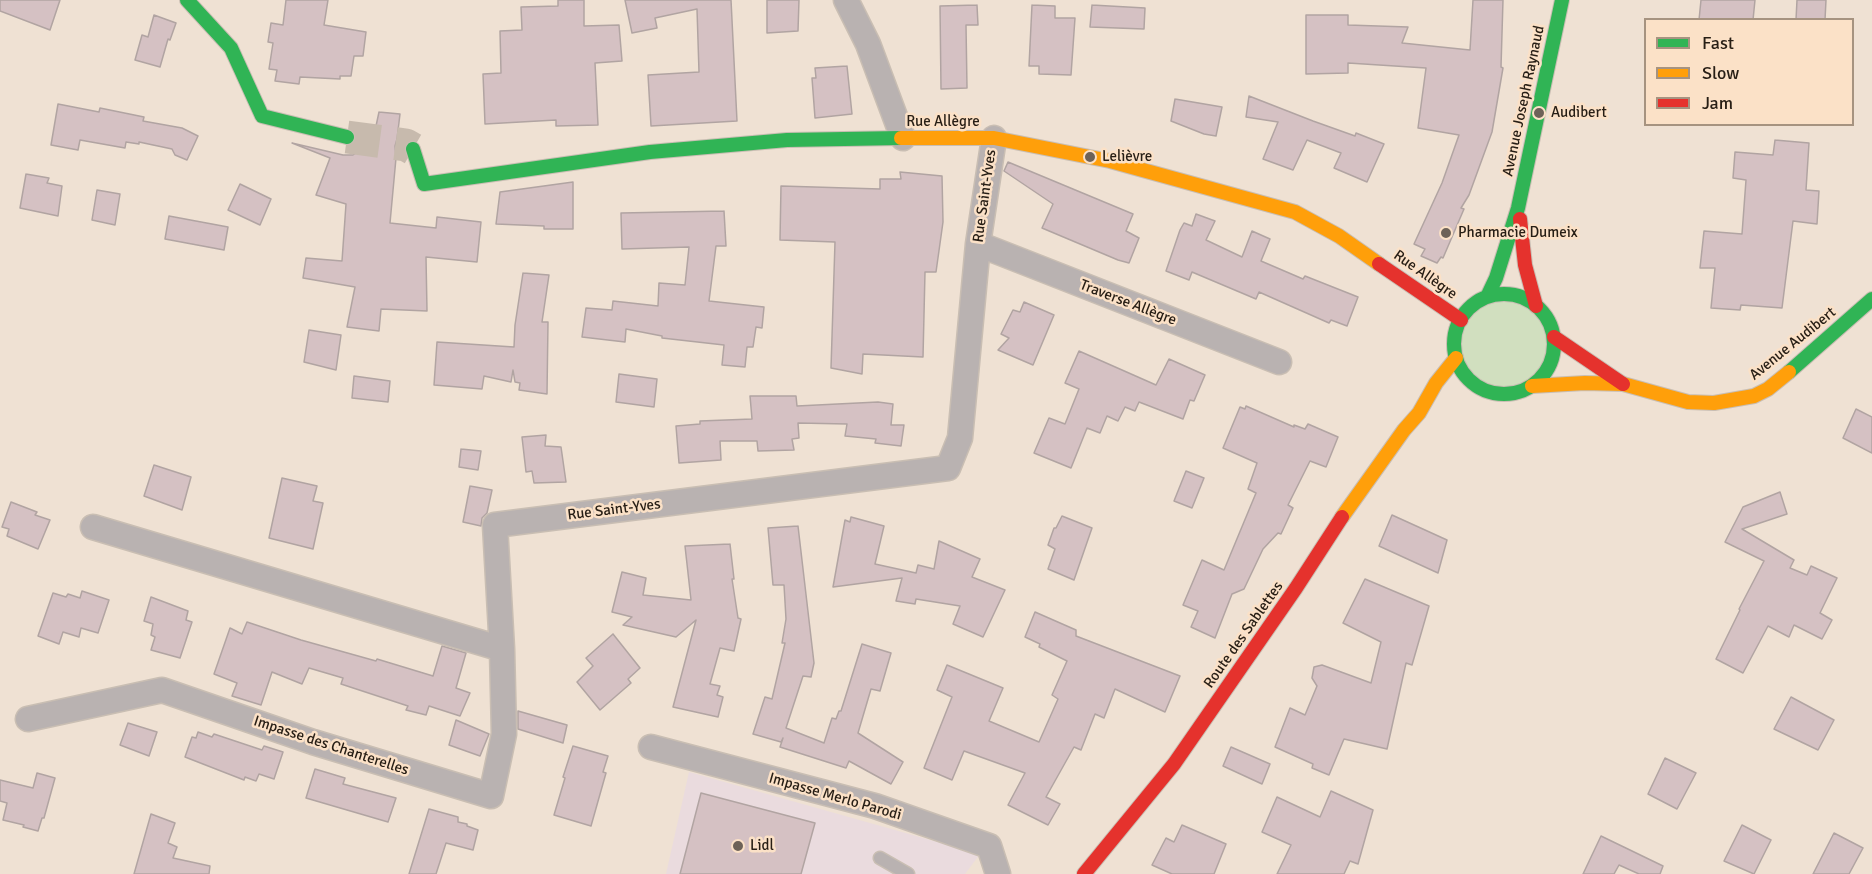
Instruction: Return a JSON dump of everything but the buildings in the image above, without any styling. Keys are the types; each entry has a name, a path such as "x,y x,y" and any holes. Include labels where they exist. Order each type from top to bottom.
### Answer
{"street":[{"path":"187,0 231,48 262,116 347,137"},
{"path":"846,0 868,44 903,138"},
{"name":"Avenue Joseph Raynaud","path":"1487,297 1496,278 1518,208 1562,0"},
{"name":"Rue Allègre","path":"412,149 424,184 650,152 787,140 994,138 1110,161 1295,212 1339,236 1461,320"},
{"name":"Rue Saint-Yves","path":"502,649 495,525 948,468 960,438 978,244 994,138"},
{"name":"Avenue Joseph Raynaud","path":"1518,208 1526,265 1536,306"},
{"name":"Traverse Allègre","path":"978,244 1279,362"},
{"path":"1504,294 1521,297 1536,306 1551,325 1554,351 1550,365 1543,377 1532,386 1517,393 1500,394 1484,390 1472,383 1462,372 1456,358 1454,345 1461,320 1467,310 1487,297 1504,294"},
{"name":"Avenue Audibert","path":"1532,386 1585,383 1623,384 1688,402 1714,403 1754,396 1768,388 1807,357 1872,299"},
{"name":"Avenue Audibert","path":"1554,337 1623,384"},
{"name":"Route des Sablettes","path":"1074,874 1086,871 1174,764 1296,588 1350,505 1404,430 1419,413 1436,383 1456,358"},
{"path":"1468,396 1484,390"},
{"path":"1419,413 1440,406"},
{"path":"93,527 502,649"},
{"name":"Impasse des Chanterelles","path":"28,719 162,690 313,742 491,796 504,734 502,649"},
{"name":"Impasse Merlo Parodi","path":"651,747 875,806 989,846 998,874"}],"lane":[{"path":"880,858 908,874"}],"shaded area":[{"path":"689,772 980,854 965,874 666,874"}],"green space":[{"path":"1504,296 1523,299 1539,310 1550,326 1553,345 1550,364 1539,380 1523,391 1504,394 1485,391 1469,380 1458,364 1455,345 1458,326 1469,310 1485,299"}],"tunnel":[{"path":"347,137 406,145 413,149"}],"traffic: fast":[{"path":"187,0 231,48 262,116 347,137"},
{"path":"1487,297 1496,278 1518,208 1562,0"},
{"path":"413,149 424,184 650,152 787,140 901,138"},
{"path":"1504,294 1523,298 1539,309 1550,325 1554,344 1550,363 1539,379 1523,390 1504,394 1485,390 1469,379 1458,363 1454,344 1458,325 1469,309 1485,298 1504,294"},
{"path":"1789,372 1872,299"}],"traffic: slow":[{"path":"901,138 994,138 1110,161 1295,212 1339,236 1379,264"},
{"path":"1342,517 1404,430 1419,413 1436,383 1456,358"},
{"path":"1532,386 1585,383 1623,384 1688,402 1714,403 1754,396 1768,389 1789,372"}],"traffic: jam":[{"path":"1520,219 1525,265 1536,306"},
{"path":"1379,264 1461,320"},
{"path":"1554,337 1623,384"},
{"path":"1084,874 1174,764 1296,588 1342,517"}],"place":[{"name":"Audibert","path":"1539,113"},
{"name":"Lelièvre","path":"1090,157"},
{"name":"Pharmacie Dumeix","path":"1446,233"},
{"name":"Lidl","path":"738,846"}]}
